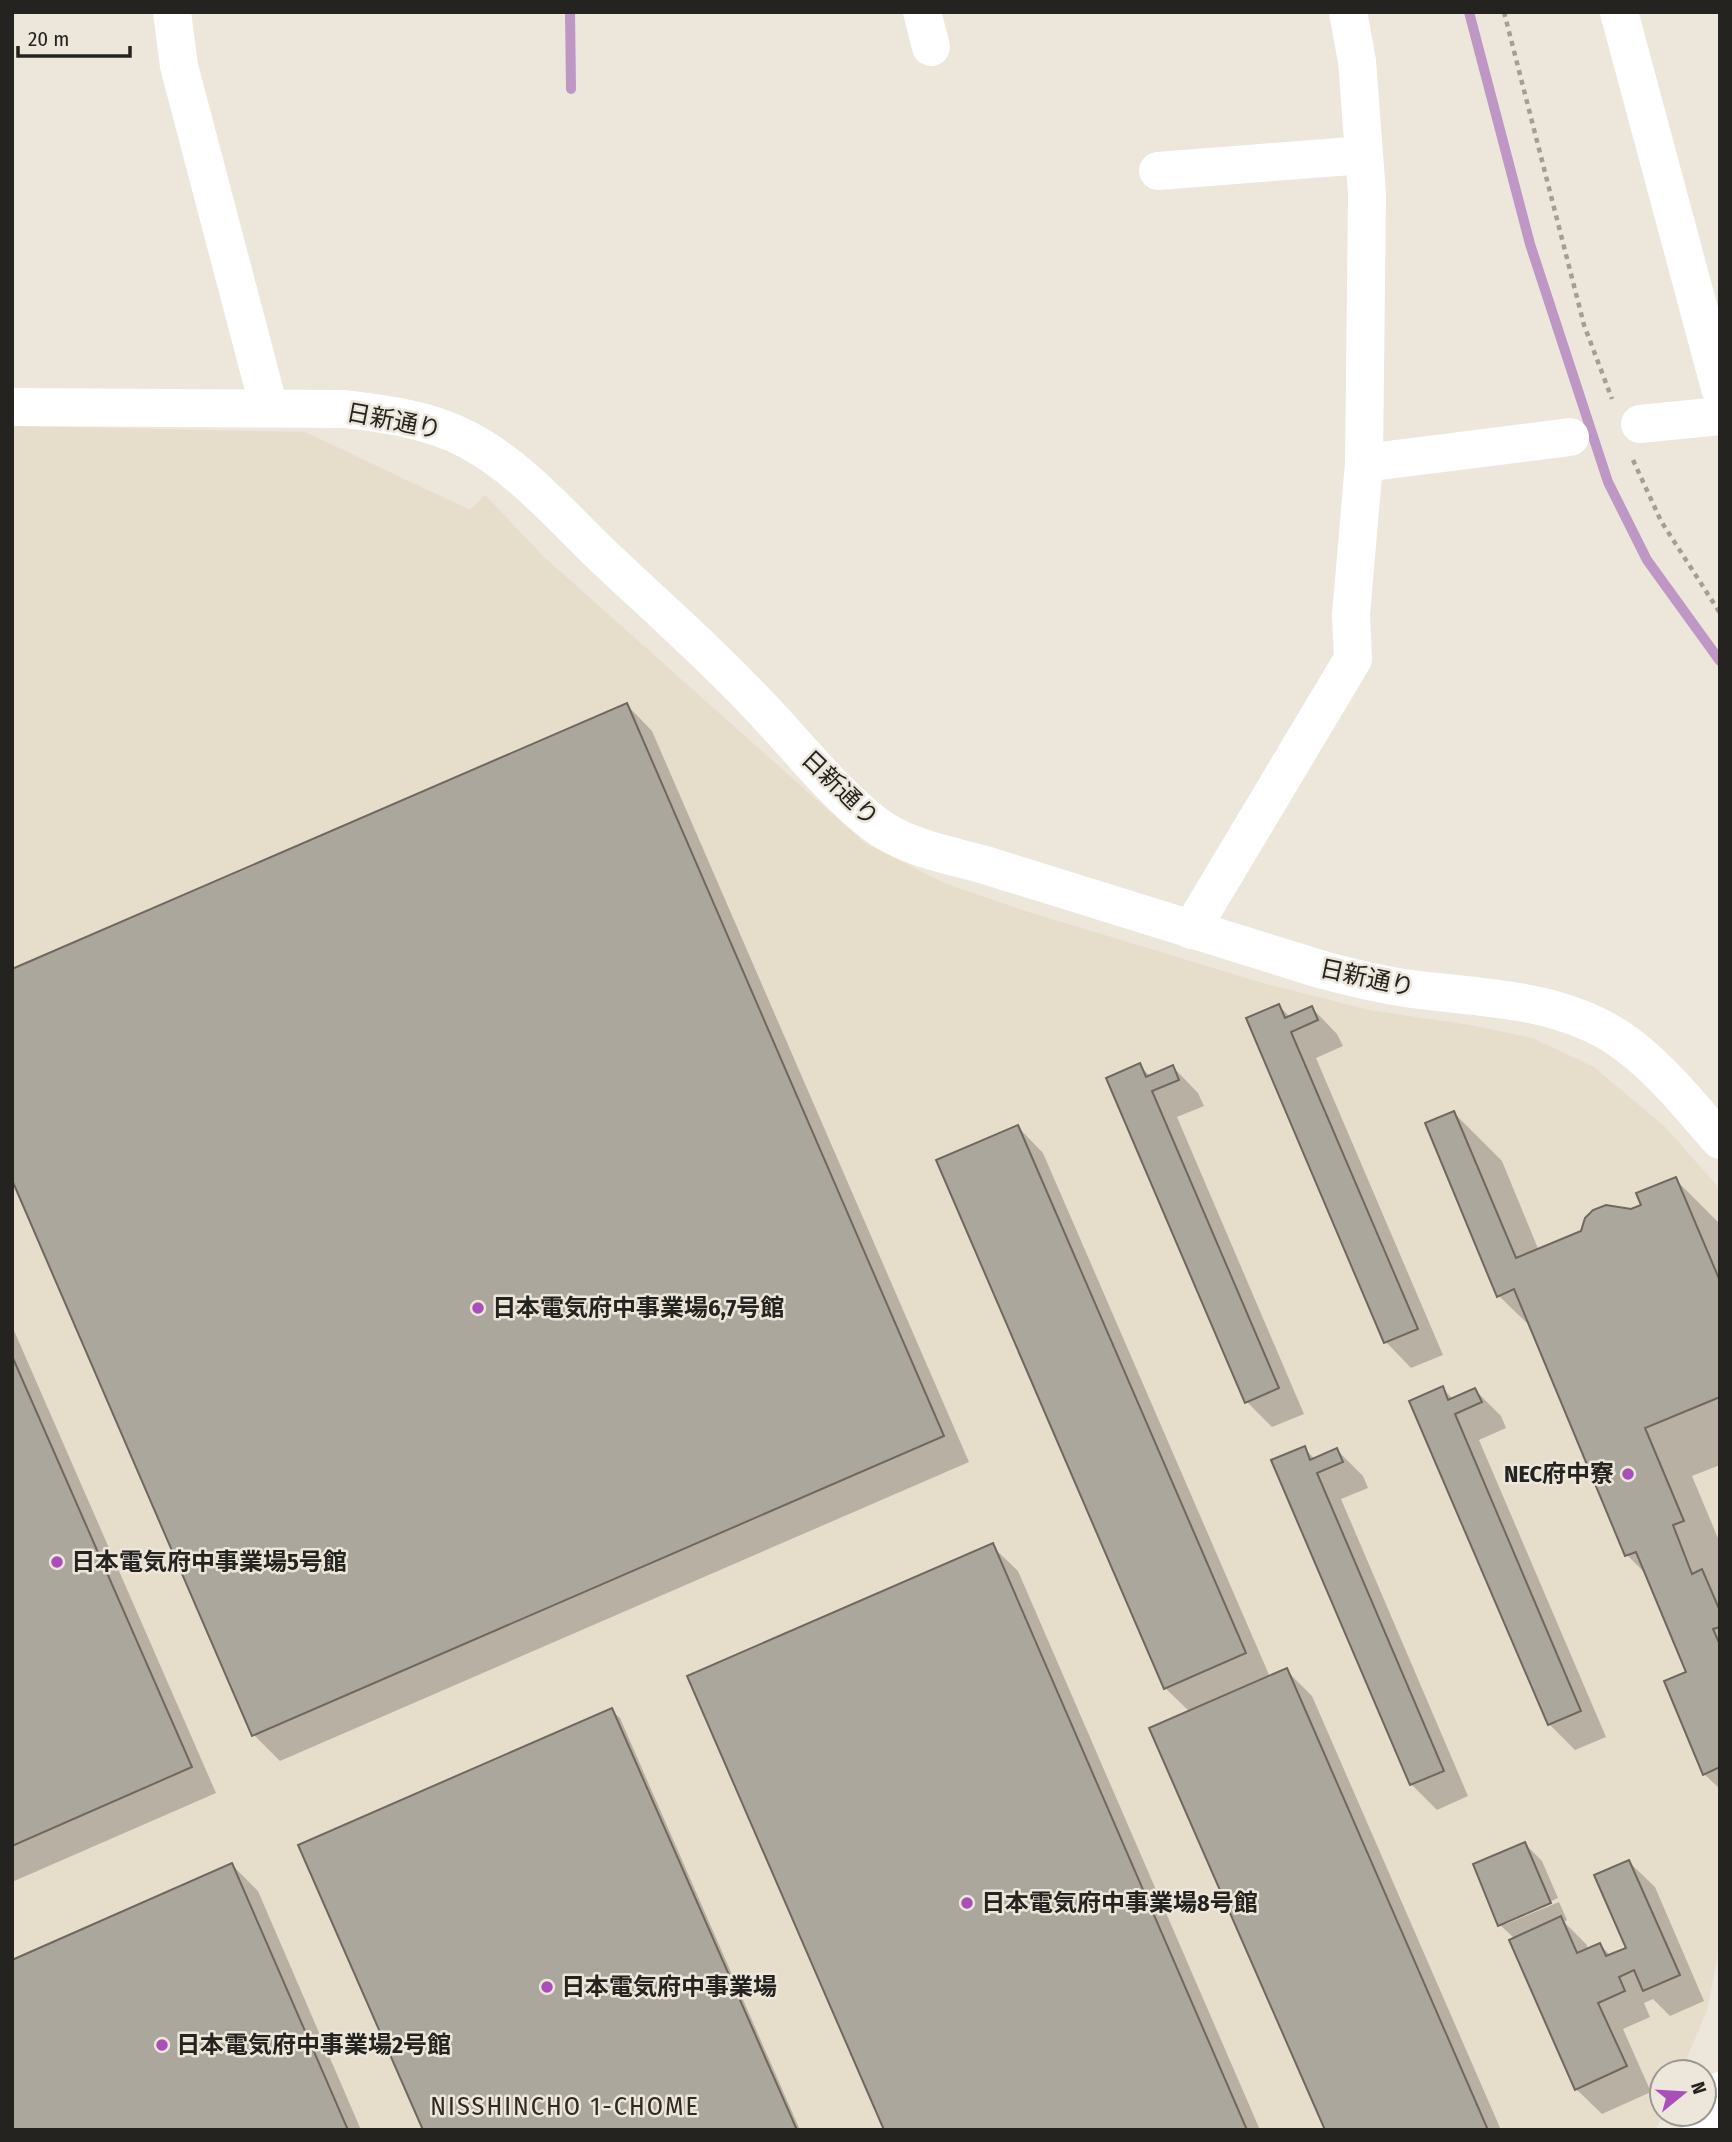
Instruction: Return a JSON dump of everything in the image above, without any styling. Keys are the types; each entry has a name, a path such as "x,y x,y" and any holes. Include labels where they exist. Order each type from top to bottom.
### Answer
{"street":[{"path":"172,12 180,66 269,408"},
{"path":"1191,930 1353,659 1351,615 1364,463 1367,208 1357,61 1348,12"},
{"path":"1619,12 1720,388"},
{"path":"1158,171 1364,156"},
{"name":"日新通り","path":"12,407 345,409 386,414 428,424 467,440 492,454 547,501 761,707 845,797 877,826 903,840 931,850 1364,981 1518,1001 1588,1023 1617,1038 1643,1059 1720,1140"},
{"path":"1628,425 1720,416"},
{"path":"1364,463 1570,437"},
{"path":"1702,2130 1720,2091"}],"path":[{"path":"1504,12 1584,325 1628,425 1635,469 1661,521 1720,613"}],"shaded area":[{"name":"日本電気府中事業場","path":"12,426 305,432 470,510 485,495 544,557 865,843 944,883 1022,910 1266,984 1369,1010 1470,1025 1532,1038 1594,1067 1665,1127 1720,1189 1720,1945 1707,2010 1687,2058 1648,2058 1648,2128 1657,2128 1656,2130 12,2130"}],"building":[{"name":"日本電気府中事業場6,7号館","path":"627,703 944,1436 252,1736 12,1180 12,969"},
{"path":"1279,1004 1285,1018 1312,1006 1318,1020 1291,1032 1418,1329 1384,1343 1246,1018"},
{"path":"1140,1063 1146,1077 1173,1065 1179,1080 1152,1091 1279,1388 1245,1403 1106,1078"},
{"name":"NEC府中寮","path":"1454,1111 1516,1258 1581,1231 1585,1218 1593,1210 1606,1205 1631,1209 1641,1205 1636,1193 1676,1177 1720,1281 1720,1397 1645,1428 1684,1521 1673,1525 1692,1574 1702,1569 1720,1611 1720,1627 1713,1629 1720,1645 1720,1767 1703,1775 1664,1681 1686,1672 1636,1552 1625,1556 1514,1289 1497,1297 1425,1123"},
{"path":"1018,1125 1246,1653 1164,1689 936,1160"},
{"name":"日本電気府中事業場5号館","path":"12,1356 192,1767 12,1846"},
{"path":"1443,1386 1448,1400 1475,1388 1482,1402 1455,1414 1581,1711 1548,1725 1409,1401"},
{"path":"1305,1446 1310,1460 1337,1448 1343,1462 1317,1473 1444,1771 1410,1785 1271,1460"},
{"name":"日本電気府中事業場8号館","path":"993,1543 1247,2130 884,2130 687,1676"},
{"path":"1287,1668 1488,2130 1325,2130 1149,1728"},
{"name":"日本電気府中事業場","path":"612,1708 797,2130 423,2130 298,1845"},
{"path":"1525,1842 1551,1903 1498,1926 1473,1864"},
{"path":"1629,1860 1680,1975 1643,1991 1634,1970 1619,1977 1625,1991 1598,2003 1627,2066 1575,2090 1509,1940 1561,1916 1577,1953 1600,1943 1606,1956 1626,1948 1594,1875"},
{"name":"日本電気府中事業場2号館","path":"232,1863 348,2130 12,2130 12,1960"}],"waterway":[{"path":"570,12 571,89"},
{"path":"1469,12 1530,244 1608,482 1647,560 1720,661"}],"place":[{"name":"日本電気府中事業場6,7号館","path":"478,1308"},
{"name":"NEC府中寮","path":"1628,1474"},
{"name":"日本電気府中事業場5号館","path":"57,1562"},
{"name":"日本電気府中事業場8号館","path":"967,1903"},
{"name":"日本電気府中事業場","path":"547,1987"},
{"name":"日本電気府中事業場2号館","path":"162,2045"}],"district":[{"name":"NISSHINCHO 1-CHOME","path":"565,2106"}]}
